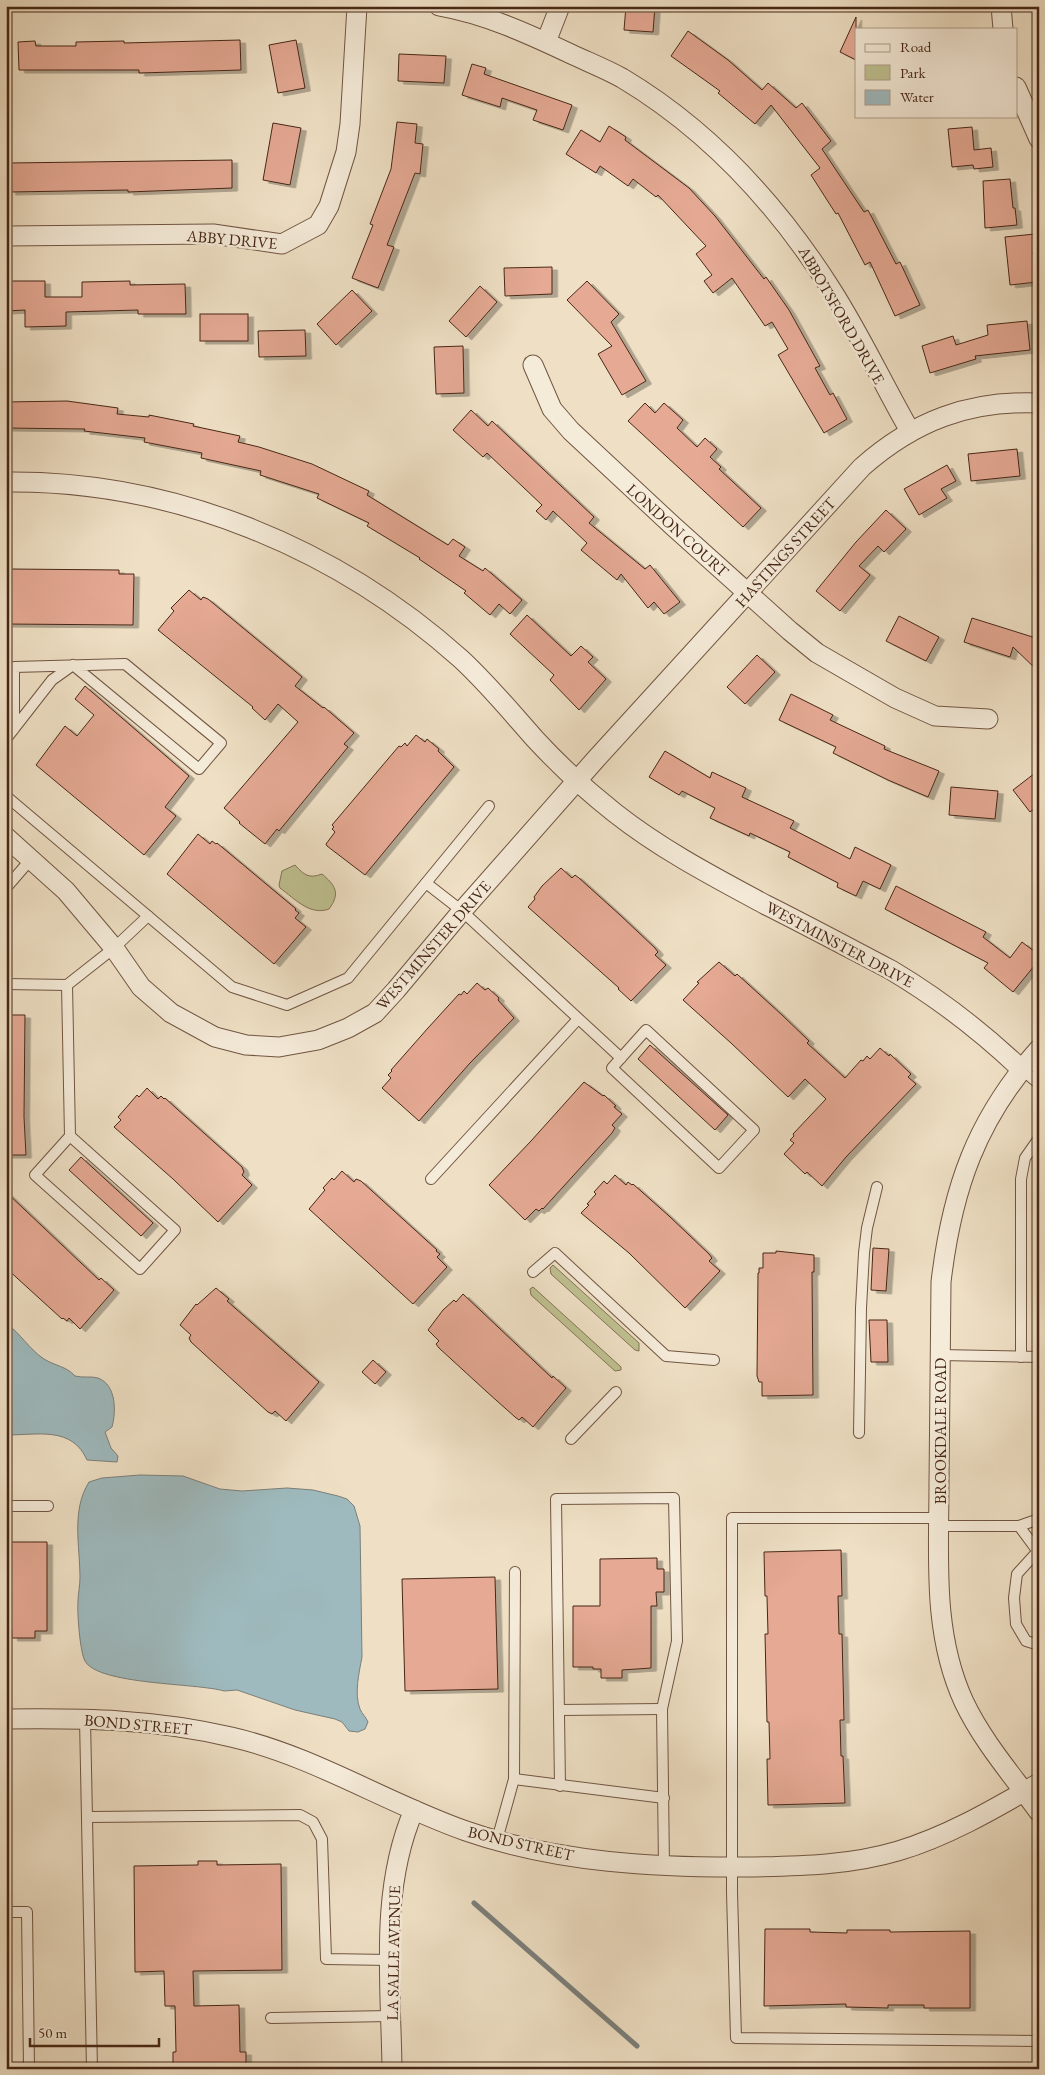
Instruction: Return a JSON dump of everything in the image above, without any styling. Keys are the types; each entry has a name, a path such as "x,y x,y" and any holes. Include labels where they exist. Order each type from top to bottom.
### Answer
{"street":[{"name":"ABBY DRIVE","path":"6,236 213,234 282,244 318,224 329,206 346,152 350,124 358,6"},
{"name":"ABBOTSFORD DRIVE","path":"439,6 484,18 546,42 620,77 682,119 743,173 799,241 832,290 910,431"},
{"path":"546,42 560,6"},
{"path":"1001,6 1003,28"},
{"path":"1018,92 1039,139"},
{"name":"LONDON COURT","path":"533,366 552,409 571,431 748,593 817,653 895,698 935,716 988,719"},
{"name":"HASTINGS STREET","path":"577,781 862,467 893,441 942,416 972,408 1009,403 1039,403"},
{"name":"WESTMINSTER DRIVE","path":"6,482 78,485 118,491 182,506 246,526 324,562 391,604 462,660 577,781 646,836 694,866 918,986 978,1031 1021,1069"},
{"name":"WESTMINSTER DRIVE","path":"6,837 66,891 114,948 141,987 171,1013 215,1037 246,1045 280,1047 318,1040 348,1028 376,1013 462,911 577,781"},
{"name":"BROOKDALE ROAD","path":"1039,1049 1021,1069 997,1103 980,1134 963,1174 953,1206 941,1282 939,1522 939,1602 947,1654 960,1693 975,1724 1031,1788 1039,1812"},
{"name":"BOND STREET","path":"6,1719 127,1720 172,1725 233,1737 270,1748 329,1770 414,1810 469,1832 577,1857 664,1866 823,1865 856,1861 897,1851 944,1834 1031,1788"},
{"name":"LA SALLE AVENUE","path":"392,2069 390,1922 392,1884 404,1832 414,1810"}],"lane":[{"path":"14,729 14,667 73,665 125,664 221,743 199,769 73,665"},
{"path":"6,739 52,680 73,665"},
{"path":"6,796 232,987 287,1005 348,978 489,806"},
{"path":"6,888 31,859"},
{"path":"426,883 462,911 621,1058"},
{"path":"6,984 67,985 114,948 148,916"},
{"path":"67,985 70,1136 35,1175 140,1269 175,1230 70,1136"},
{"path":"431,1179 578,1019"},
{"path":"646,1030 754,1130 719,1168 612,1068 621,1058 646,1030"},
{"path":"1021,1069 1039,1084"},
{"path":"1022,1357 1021,1179 1025,1158 1039,1138"},
{"path":"859,1433 860,1308 864,1253 867,1228 877,1186"},
{"path":"533,1272 555,1253 666,1356 714,1360"},
{"path":"940,1355 1039,1357"},
{"path":"571,1439 616,1392"},
{"path":"560,1786 556,1499 674,1498 676,1641 662,1709 664,1866"},
{"path":"6,1506 48,1506"},
{"path":"1039,1519 1019,1526 939,1522 732,1518 733,1867 736,2038 1039,2041"},
{"path":"1019,1526 1038,1553 1017,1574 1014,1598 1016,1624 1026,1641 1039,1645"},
{"path":"497,1840 514,1779 515,1572"},
{"path":"559,1710 662,1709"},
{"path":"86,1719 92,2069"},
{"path":"514,1779 664,1798"},
{"path":"87,1817 300,1814 313,1822 322,1839 326,1959 390,1960"},
{"path":"6,1912 27,1912 29,2069"},
{"path":"271,2018 391,2016"}],"green space":[{"path":"295,865 307,875 322,874 330,882 335,890 335,898 329,909 322,911 309,908 280,888 282,871"},
{"path":"553,1265 639,1343 639,1351 635,1350 551,1274 550,1268"},
{"path":"533,1287 621,1367 621,1370 615,1371 531,1295 530,1289"}],"water":[{"path":"6,1323 44,1359 68,1370 75,1376 98,1378 109,1387 114,1400 114,1414 112,1427 105,1432 111,1448 118,1456 117,1462 87,1460 81,1449 63,1437 42,1434 6,1435"},
{"path":"140,1475 183,1476 220,1489 242,1491 287,1488 313,1490 347,1499 354,1506 360,1526 362,1657 357,1697 360,1709 368,1722 365,1729 358,1732 349,1731 342,1722 335,1719 295,1710 237,1690 224,1691 108,1675 94,1669 85,1661 80,1641 78,1614 80,1578 78,1517 83,1493 89,1482 102,1478"}],"building":[{"path":"626,6 655,6 653,32 624,30"},
{"path":"856,17 855,60 840,52"},
{"path":"688,31 728,60 762,90 768,83 796,108 802,103 831,141 822,149 864,212 868,210 896,264 900,262 920,305 895,316 870,262 865,265 838,213 836,214 811,175 820,168 771,105 755,124 718,93 720,91 671,56"},
{"path":"240,40 241,70 139,73 139,70 19,70 18,42 35,41 36,46 76,46 76,42 124,41 124,43"},
{"path":"296,40 305,88 278,93 269,45"},
{"path":"399,54 446,56 444,83 398,81"},
{"path":"472,64 486,68 484,74 572,105 563,130 533,120 537,110 502,98 500,107 462,95"},
{"path":"397,122 417,124 415,143 423,144 420,174 415,173 387,245 394,247 378,288 352,278 373,225 370,224 391,169"},
{"path":"273,123 301,128 290,185 263,180"},
{"path":"609,126 626,137 625,140 689,188 715,216 764,279 766,277 789,310 820,366 815,368 830,395 833,393 847,419 824,433 778,355 788,349 772,322 765,326 732,278 713,293 704,281 712,275 696,254 706,246 658,195 656,197 633,179 628,186 600,166 596,173 566,154 581,130 600,142"},
{"path":"972,127 974,150 991,148 993,167 974,169 973,165 952,167 948,129"},
{"path":"232,160 232,188 128,192 128,190 10,192 10,163"},
{"path":"1010,179 1017,225 985,228 983,181"},
{"path":"1035,234 1037,252 1033,252 1037,282 1010,285 1005,237"},
{"path":"552,267 552,294 505,296 504,268"},
{"path":"6,281 45,281 45,297 82,297 82,282 130,281 130,285 185,284 186,314 138,314 138,310 66,312 66,326 25,327 25,310 6,311"},
{"path":"587,281 619,314 611,322 646,381 622,395 598,354 612,346 567,300"},
{"path":"480,286 497,302 466,337 449,321"},
{"path":"352,290 372,311 336,345 317,324"},
{"path":"200,314 248,314 248,341 200,341"},
{"path":"1027,321 1030,350 975,356 976,359 930,373 922,346 953,336 956,345 988,335 987,325"},
{"path":"305,330 306,356 259,357 258,331"},
{"path":"463,346 464,393 436,394 434,347"},
{"path":"67,401 118,408 117,414 149,417 149,415 194,424 193,426 240,436 238,442 312,464 369,491 367,495 448,545 453,539 465,547 459,556 483,571 485,568 522,600 510,614 499,604 490,615 464,593 466,591 420,558 367,526 369,523 317,498 319,494 260,475 261,471 201,458 202,453 144,442 145,438 84,431 85,429 6,428 6,402"},
{"path":"645,403 655,413 664,403 683,420 677,428 697,447 705,438 717,449 710,457 721,467 719,469 761,508 743,527 628,421"},
{"path":"471,410 488,426 492,421 594,517 589,523 645,569 650,565 680,602 664,614 654,602 648,608 621,574 617,580 581,550 587,543 553,511 546,520 536,511 542,505 487,453 483,457 453,430"},
{"path":"1017,449 1020,476 971,481 968,454"},
{"path":"947,465 956,481 941,489 947,498 919,515 904,489"},
{"path":"886,510 906,529 884,552 878,546 859,566 870,575 840,611 816,591 856,542"},
{"path":"11,569 119,570 119,574 134,574 133,625 6,624 6,571 11,571"},
{"path":"189,590 201,600 203,597 208,599 302,677 295,686 324,707 354,733 344,744 348,747 279,831 277,829 265,844 224,808 298,722 278,704 265,720 253,707 158,630 174,611 171,608"},
{"path":"527,615 571,656 581,646 593,657 588,662 606,679 579,710 550,680 554,675 510,634"},
{"path":"899,616 939,637 926,661 886,641"},
{"path":"972,618 1039,639 1039,672 1013,647 1010,657 964,642"},
{"path":"757,655 775,672 745,704 727,687"},
{"path":"85,686 189,776 165,807 176,816 144,855 36,765 65,726 77,736 94,715 75,699"},
{"path":"791,694 833,715 830,720 885,746 884,749 939,771 928,797 833,753 836,747 779,720"},
{"path":"416,735 425,742 427,739 439,749 438,751 454,767 365,875 327,846 326,844 335,832 332,829 334,827 332,825 399,746 401,747 405,743 407,746"},
{"path":"665,751 710,778 712,772 746,788 742,797 794,821 790,828 850,859 855,847 891,865 880,889 863,881 856,896 837,887 838,883 788,857 790,852 750,833 749,836 710,818 715,808 682,791 679,795 649,777"},
{"path":"1039,770 1039,805 1030,812 1013,790"},
{"path":"951,787 998,791 995,819 949,815"},
{"path":"198,834 210,844 212,841 217,843 299,913 295,918 306,927 274,964 167,874"},
{"path":"561,868 572,878 575,875 579,878 620,915 655,948 658,952 655,955 666,965 631,1001 619,988 528,907 542,886"},
{"path":"896,886 986,932 983,937 1010,958 1022,942 1039,955 1039,960 1013,992 984,968 988,963 885,909"},
{"path":"719,962 735,976 737,974 782,1015 809,1041 807,1043 845,1078 861,1060 863,1061 867,1056 870,1059 880,1048 889,1056 890,1054 911,1074 908,1077 916,1084 846,1157 822,1186 807,1172 805,1174 784,1154 794,1143 790,1140 794,1136 793,1134 826,1099 805,1079 788,1097 683,1000 699,983 697,982"},
{"path":"477,983 485,990 488,988 499,998 498,1000 514,1018 470,1063 419,1121 382,1088 391,1078 388,1075 391,1070 428,1028 459,994 461,995 464,991 467,994"},
{"path":"6,1015 25,1015 24,1117 26,1155 6,1155"},
{"path":"650,1045 728,1115 715,1130 638,1059"},
{"path":"584,1082 604,1095 622,1114 612,1125 615,1128 612,1133 543,1209 539,1211 536,1209 525,1220 489,1185"},
{"path":"147,1088 158,1099 161,1096 165,1098 242,1167 244,1172 242,1175 252,1185 218,1222 114,1127 121,1120 118,1117 137,1095 139,1097"},
{"path":"81,1157 153,1223 141,1236 69,1170"},
{"path":"342,1171 354,1182 356,1179 361,1181 437,1250 440,1254 437,1257 447,1267 413,1304 309,1209 325,1190 323,1188"},
{"path":"615,1175 626,1185 628,1182 633,1184 669,1216 709,1254 712,1258 709,1261 720,1271 685,1308 629,1253 581,1213 596,1194 594,1192 604,1181 607,1184"},
{"path":"6,1192 99,1280 101,1278 114,1290 80,1329 69,1318 67,1321 62,1319 6,1268"},
{"path":"873,1248 889,1249 886,1291 871,1290"},
{"path":"776,1251 814,1255 814,1272 812,1272 813,1395 762,1396 762,1382 759,1382 757,1376 758,1273 759,1268 763,1268 763,1253 776,1253"},
{"path":"216,1288 229,1299 227,1301 319,1382 286,1421 275,1411 272,1414 268,1412 191,1342 189,1338 191,1335 180,1325 196,1304"},
{"path":"463,1294 552,1378 553,1376 566,1388 533,1427 522,1417 519,1420 515,1417 439,1348 436,1344 439,1341 428,1330 443,1310 454,1300 456,1302"},
{"path":"869,1320 887,1320 888,1362 871,1362"},
{"path":"373,1360 386,1372 375,1384 362,1372"},
{"path":"6,1542 47,1542 47,1631 35,1631 35,1638 12,1638 12,1631 6,1631"},
{"path":"841,1550 842,1596 838,1596 839,1634 842,1634 844,1720 840,1720 845,1803 768,1805 767,1759 770,1759 769,1722 767,1722 765,1634 768,1634 764,1552"},
{"path":"657,1558 657,1569 664,1569 664,1592 656,1592 657,1606 651,1606 651,1668 622,1670 622,1678 601,1678 601,1669 573,1667 573,1606 600,1606 600,1559"},
{"path":"495,1577 498,1689 405,1691 402,1579"},
{"path":"198,1861 217,1861 217,1865 281,1864 282,1970 193,1971 194,2006 239,2005 240,2052 246,2052 246,2069 173,2069 173,2052 176,2052 175,2006 165,2006 164,1971 135,1972 134,1866 198,1865"},
{"path":"765,1929 810,1929 810,1932 847,1933 847,1930 890,1930 890,1932 970,1931 970,2008 924,2008 924,2005 888,2005 888,2008 846,2007 846,2004 764,2006"}],"waterway":[{"path":"474,1903 637,2046"}]}
